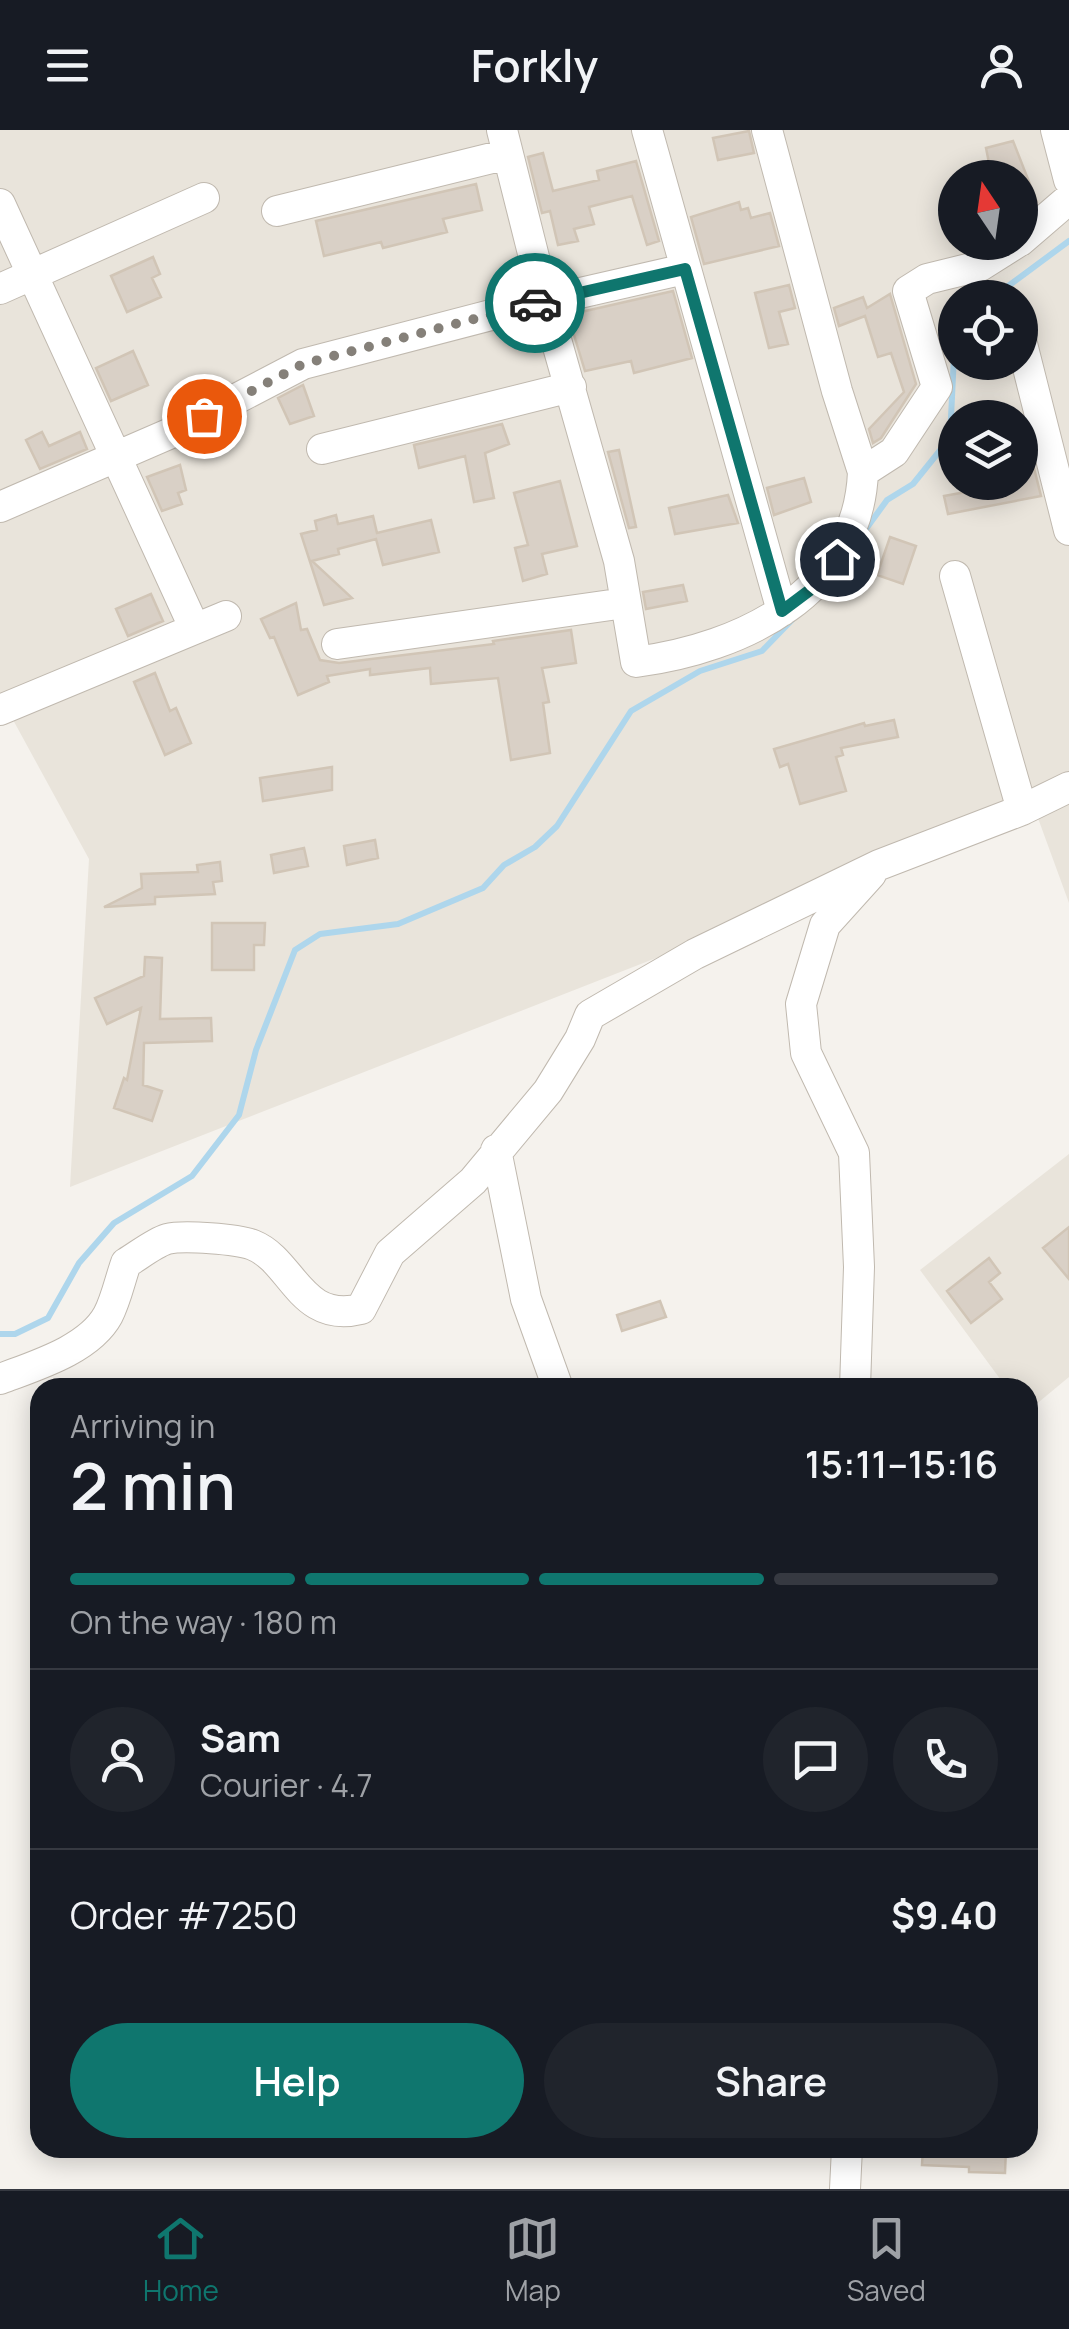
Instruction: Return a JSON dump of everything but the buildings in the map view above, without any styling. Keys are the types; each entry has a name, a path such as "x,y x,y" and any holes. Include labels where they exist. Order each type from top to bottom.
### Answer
{"street":[{"path":"647,130 782,611"},
{"path":"277,211 505,142 619,561 636,662 686,656 730,639 782,611 810,590 837,559 862,502 863,472 837,392 768,130"},
{"path":"1056,130 1069,180"},
{"path":"0,289 204,198"},
{"path":"1038,226 1069,200"},
{"path":"0,204 194,627"},
{"path":"863,472 894,452 938,387 908,291 927,278 980,266 990,260"},
{"path":"0,508 116,459 303,364 545,300 685,269"},
{"path":"1031,380 1069,530"},
{"path":"322,450 571,387"},
{"path":"955,576 1022,810"},
{"path":"337,644 626,603"},
{"path":"0,710 226,616"},
{"path":"0,1380 48,1361 78,1343 107,1318 126,1263 166,1239 228,1240 256,1246 306,1296 323,1307 343,1313 361,1309 390,1253 473,1181 548,1091 590,1015 696,954 879,864 1069,788"},
{"path":"855,1378 860,1267 854,1153 806,1053 801,1004 826,926 879,864"},
{"path":"496,1150 526,1298 554,1378"},
{"path":"845,2189 847,2158"}],"shaded area":[{"path":"0,130 1069,130 1069,903 1035,810 70,1187 89,859 0,696"},
{"path":"1069,1154 1069,1377 1038,1403 1038,1378 999,1378 920,1270"}],"waterway":[{"path":"1016,280 1069,241"},
{"path":"863,533 887,500 913,484 950,438 953,380"},
{"path":"0,1334 15,1334 48,1318 79,1263 114,1223 192,1176 239,1115 256,1050 295,950 320,934 398,924 483,888 504,865 535,847 557,826 631,711 700,671 762,651 792,620"}],"way so far":[{"path":"204,416 303,364 535,303"}],"route":[{"path":"535,303 685,269 782,611 810,590 837,559"}]}
